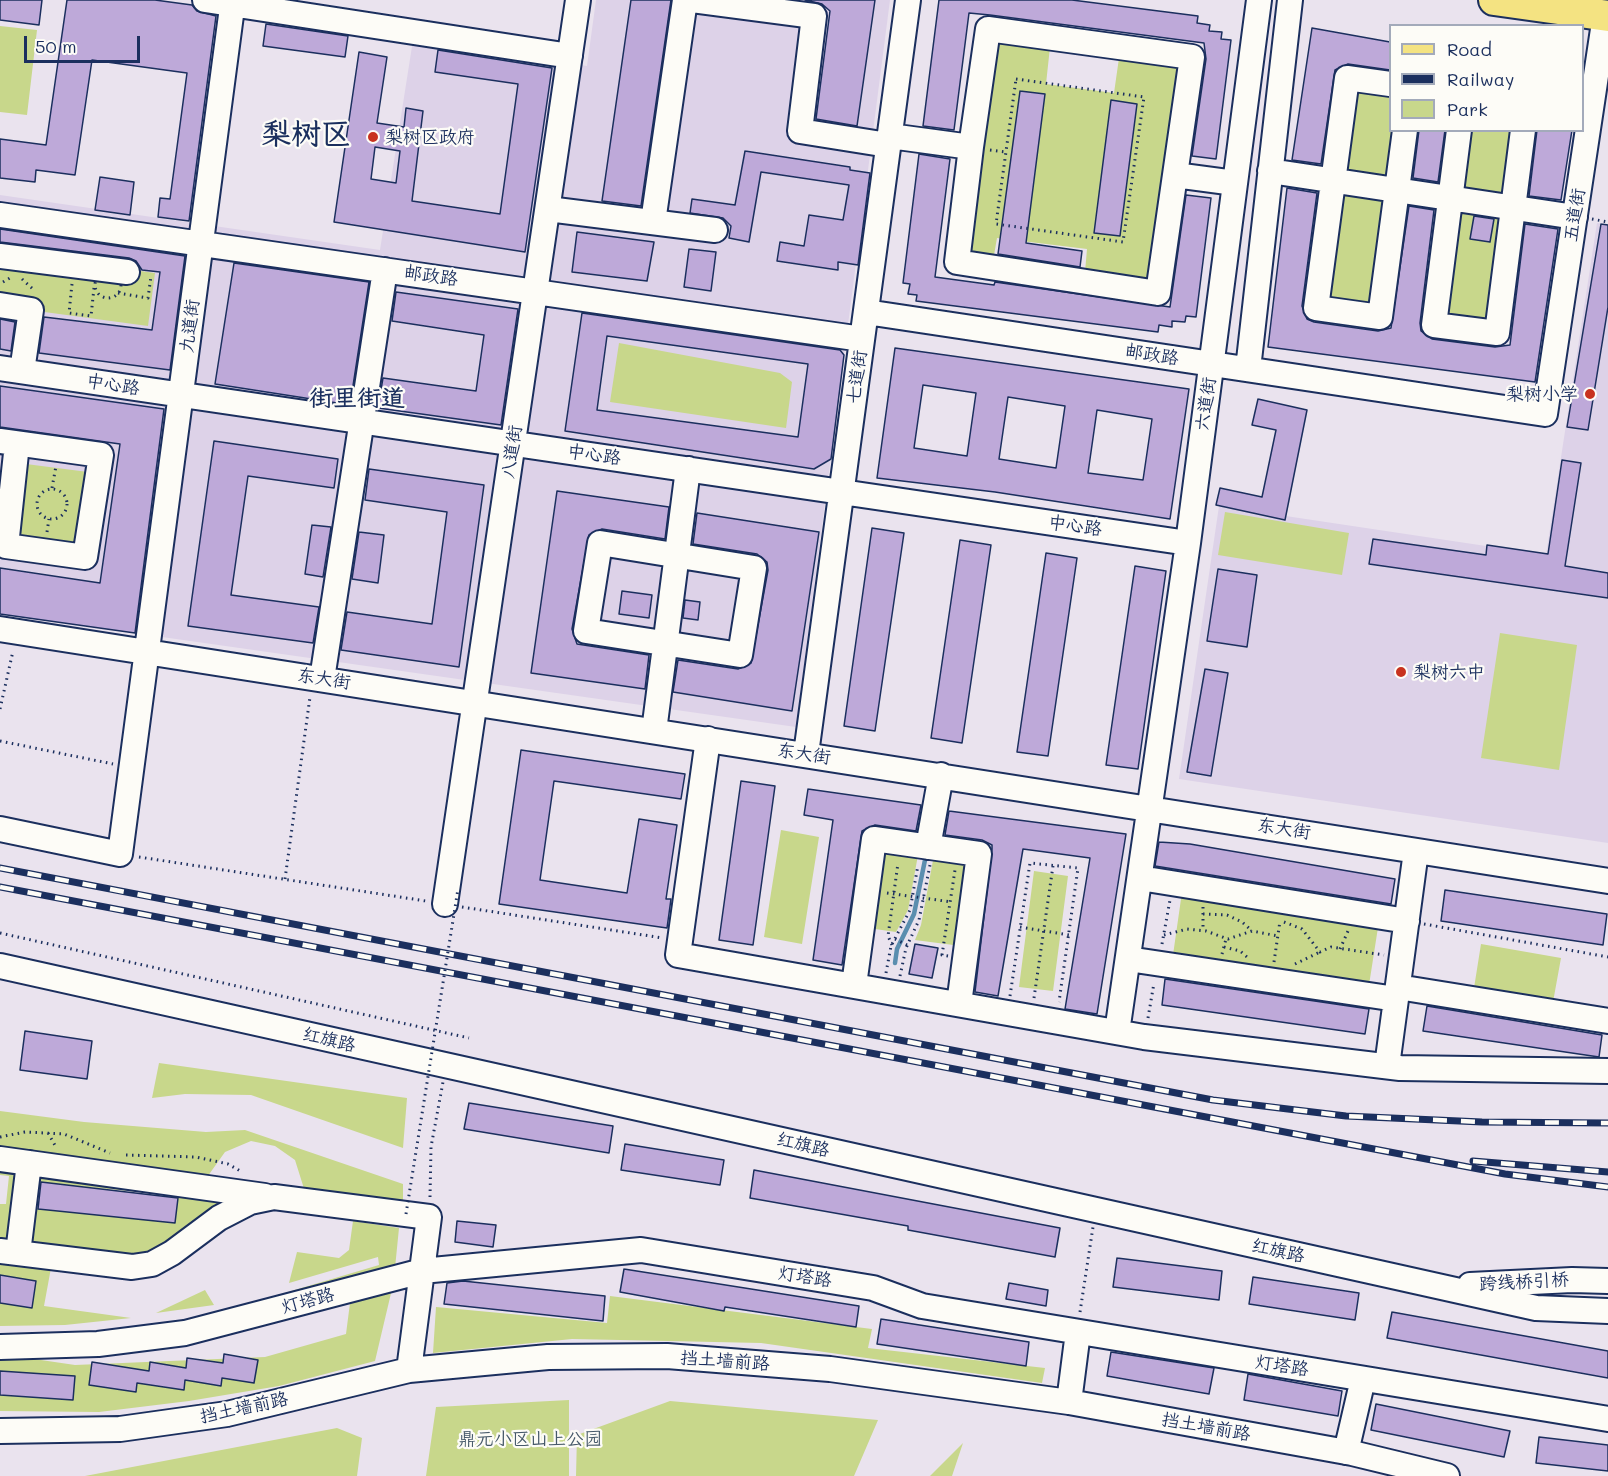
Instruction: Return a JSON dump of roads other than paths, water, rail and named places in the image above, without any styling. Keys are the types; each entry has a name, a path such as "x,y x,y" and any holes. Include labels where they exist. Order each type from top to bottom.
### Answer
{"main road":[{"path":"1494,0 1607,16"}],"street":[{"path":"205,0 233,2 570,56"},
{"name":"八道街","path":"451,896 475,703 578,0"},
{"path":"653,222 685,0"},
{"path":"692,0 814,16 800,131 971,147"},
{"name":"七道街","path":"806,754 908,0"},
{"name":"六道街","path":"1117,1032 1188,543 1260,0"},
{"path":"1248,369 1290,0"},
{"name":"九道街","path":"0,829 120,854 233,2"},
{"name":"五道街","path":"1545,414 1607,16"},
{"path":"988,29 1192,57 1158,293 957,262 971,147 988,29"},
{"path":"1389,84 1347,78 1316,308 1380,317 1405,132"},
{"path":"1459,132 1434,325 1497,333 1523,132"},
{"path":"1270,171 1575,217"},
{"path":"1175,175 1235,183"},
{"path":"548,209 715,230"},
{"name":"邮政路","path":"0,215 862,339"},
{"path":"0,266 38,261 86,267 132,280"},
{"path":"317,678 386,270"},
{"path":"1,293 32,300 11,369"},
{"name":"邮政路","path":"866,312 1545,414"},
{"name":"中心路","path":"11,369 1188,543"},
{"path":"9,442 101,455 85,557 3,549 9,442"},
{"path":"654,730 688,469"},
{"path":"600,543 754,568 740,655 665,643 586,631 600,543"},
{"name":"东大街","path":"9,630 1608,881"},
{"path":"708,739 678,955 1117,1032 1387,1066 1608,1071"},
{"path":"921,846 941,775"},
{"path":"854,985 874,839 979,854 959,1004"},
{"path":"1387,1066 1416,851"},
{"path":"1140,878 1281,910 1382,917 1407,921"},
{"path":"1128,959 1272,980 1397,993 1608,1021"},
{"name":"红旗路","path":"0,966 1536,1308 1608,1311"},
{"path":"1608,1008 1608,1014"},
{"path":"0,1159 418,1215 422,1271 409,1370"},
{"path":"29,1163 9,1252 132,1267 152,1264 172,1253 219,1218 250,1202 274,1197"},
{"name":"灯塔路","path":"0,1347 98,1344 185,1334 422,1271 641,1250 873,1288 922,1305 1608,1419"},
{"name":"跨线桥引桥","path":"1440,1287 1572,1280 1608,1281"},
{"path":"1069,1402 1078,1332"},
{"name":"挡土墙前路","path":"0,1431 120,1429 227,1414 409,1370 548,1358 667,1356 830,1369 1069,1402 1346,1452 1447,1476"},
{"path":"1346,1452 1363,1379"}],"waterway":[{"path":"895,963 897,949 914,914 926,855"}],"railway":[{"path":"0,868 1213,1100 1346,1116 1482,1122 1608,1123"},
{"path":"0,887 1505,1174 1608,1187"},
{"path":"1473,1161 1608,1172"}],"place":[{"name":"梨树区政府","path":"373,137"},
{"name":"梨树小学","path":"1590,394"},
{"name":"梨树六中","path":"1401,672"}],"district":[{"name":"梨树区","path":"306,135"},
{"name":"街里街道","path":"357,399"}],"park label":[{"name":"鼎元小区山上公园","path":"530,1439"}]}
